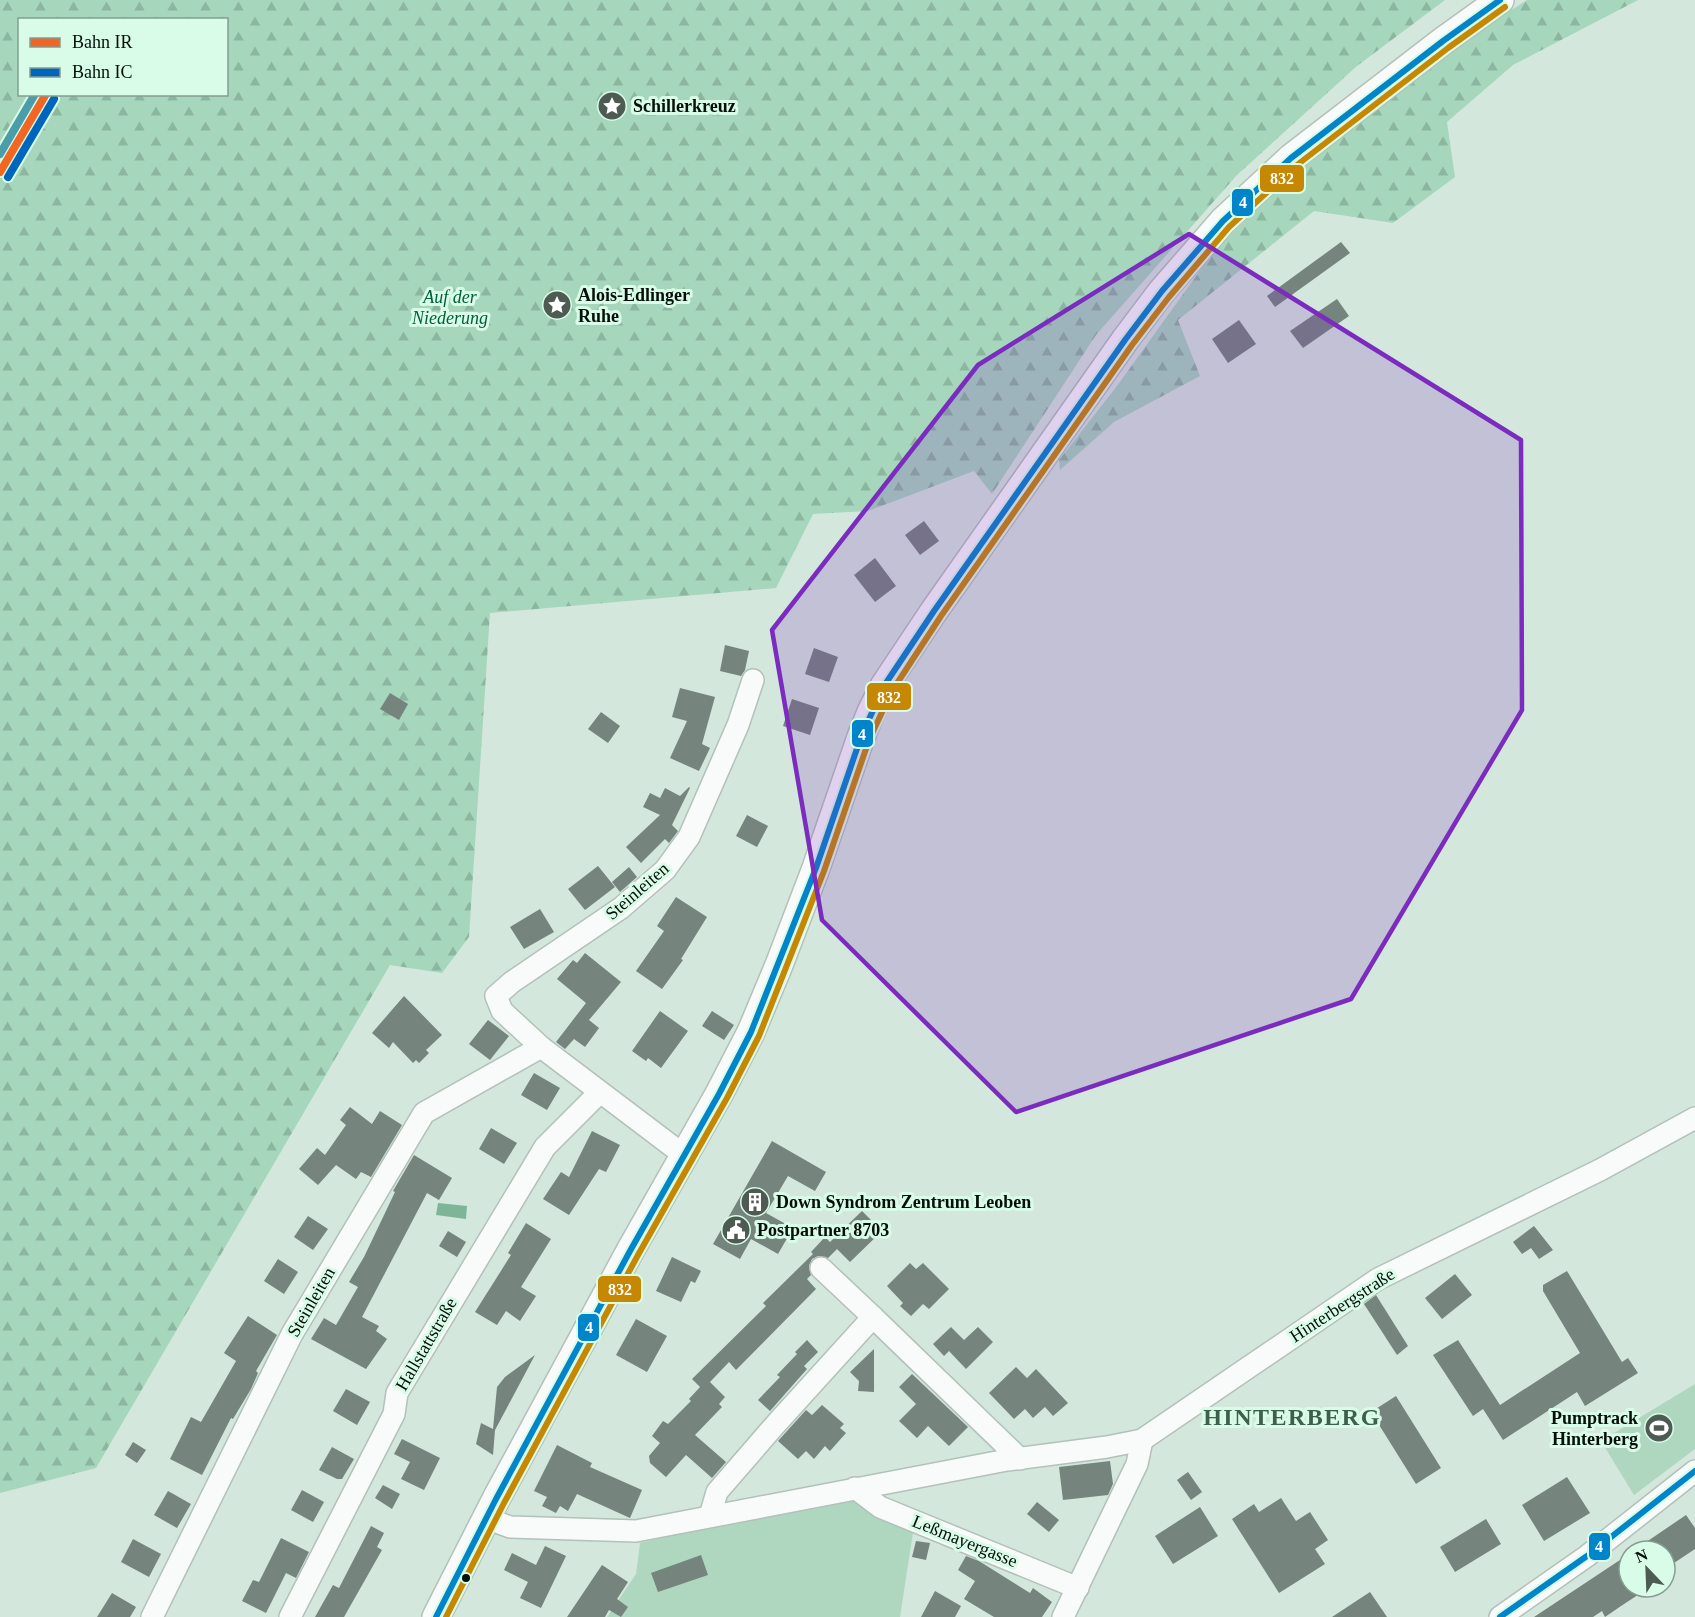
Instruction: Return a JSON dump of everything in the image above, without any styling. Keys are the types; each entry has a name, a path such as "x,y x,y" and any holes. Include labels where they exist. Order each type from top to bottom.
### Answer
{"main road":[{"path":"436,1617 486,1518 751,1032 816,868 861,737 884,686 1089,390 1162,291 1223,221 1291,158 1424,55 1500,0"}],"street":[{"name":"Steinleiten","path":"685,1156 541,1047 501,1011 496,996 512,982 621,908 665,870 689,837 738,724 753,680"},
{"name":"Steinleiten","path":"152,1617 292,1334 424,1113 541,1047"},
{"name":"Hallstattstraße","path":"290,1617 394,1414 397,1392 442,1315 545,1147 599,1093"},
{"name":"Hinterbergstraße","path":"486,1518 510,1527 636,1531 1020,1458 1107,1447 1142,1440 1377,1279 1600,1170 1695,1118"},
{"path":"821,1268 1020,1458"},
{"path":"710,1516 717,1492 873,1317"},
{"path":"1063,1617 1137,1464 1142,1440"},
{"path":"1500,1617 1587,1556 1695,1471"},
{"name":"Leßmayergasse","path":"855,1488 880,1507 1078,1588"}],"highlighted area":[{"path":"1189,234 1521,440 1522,710 1351,999 1016,1112 822,920 772,630 978,365"}],"shaded area":[{"path":"438,1203 467,1206 466,1219 436,1215"},
{"name":"Pumptrack Hinterberg","path":"1695,1384 1695,1449 1634,1495 1601,1441"},
{"path":"848,1498 878,1514 914,1526 900,1617 607,1617 636,1574 640,1543 739,1519"}],"green space":[{"name":"Auf der Niederung","path":"0,0 1445,0 1357,66 1237,175 1096,335 992,494 974,471 868,511 813,514 776,588 490,613 469,937 442,973 390,965 96,1468 0,1493"},
{"path":"1527,0 1638,0 1513,65 1447,122 1455,177 1393,223 1314,211 1178,320 1200,376 1114,422 1060,470 1059,460 1117,386 1214,251 1272,195 1377,104 1473,34"}],"building":[{"path":"1341,242 1350,253 1275,307 1267,296"},
{"path":"1337,299 1349,316 1303,348 1290,331"},
{"path":"1239,320 1256,344 1228,363 1212,339"},
{"path":"924,521 939,541 920,555 905,535"},
{"path":"875,558 896,586 875,602 854,575"},
{"path":"725,645 749,651 745,670 741,676 720,671"},
{"path":"814,648 838,657 829,682 805,674"},
{"path":"680,688 715,697 702,744 710,748 699,771 670,758 687,721 672,717"},
{"path":"390,693 408,704 399,720 380,709"},
{"path":"792,699 819,708 810,735 783,726"},
{"path":"601,712 620,726 608,743 588,729"},
{"path":"689,787 672,825 678,831 669,843 665,839 641,863 626,847 660,815 643,807 650,793 660,798 665,788 680,796"},
{"path":"747,815 768,826 757,847 736,836"},
{"path":"598,866 615,887 585,910 568,889"},
{"path":"629,867 637,877 620,892 612,882"},
{"path":"676,897 707,917 681,959 683,960 662,989 636,971 664,931 657,926"},
{"path":"540,909 554,932 524,949 510,927"},
{"path":"585,953 621,982 589,1020 599,1028 585,1047 574,1039 565,1049 556,1042 586,1003 557,979 573,960 577,963"},
{"path":"404,996 442,1035 426,1050 429,1053 419,1063 416,1060 413,1063 393,1042 389,1048 372,1033"},
{"path":"660,1011 688,1031 661,1068 648,1058 646,1061 632,1051"},
{"path":"712,1011 734,1025 724,1040 702,1026"},
{"path":"488,1020 509,1036 490,1060 469,1044"},
{"path":"534,1073 560,1088 547,1110 521,1095"},
{"path":"350,1107 372,1124 380,1111 402,1125 371,1177 361,1172 356,1179 336,1165 318,1185 299,1169 317,1148 325,1155 346,1125 340,1120"},
{"path":"491,1128 517,1143 504,1164 479,1149"},
{"path":"592,1131 620,1145 606,1172 599,1169 569,1215 543,1199 561,1172 569,1177"},
{"name":"Down Syndrom Zentrum Leoben","path":"772,1141 826,1172 815,1191 788,1176 766,1213 793,1228 778,1254 751,1239 740,1259 713,1244"},
{"path":"414,1155 452,1178 439,1200 427,1193 362,1317 379,1326 376,1331 387,1339 366,1369 311,1339 324,1318 336,1325 358,1287 349,1282 364,1257 395,1192 393,1191"},
{"path":"862,1211 882,1231 850,1262 837,1249 828,1258 818,1256 812,1259 809,1266 811,1275 807,1279 816,1289 736,1370 729,1362 710,1382 725,1397 719,1404 722,1407 695,1435 726,1462 712,1478 686,1455 666,1477 650,1463 649,1456 660,1443 652,1436 663,1421 668,1424 691,1401 689,1399 700,1387 692,1379 766,1306 763,1303 813,1254 811,1252 825,1237 830,1242"},
{"path":"308,1216 328,1229 313,1250 294,1237"},
{"path":"526,1223 551,1239 521,1287 536,1296 520,1321 506,1311 497,1325 475,1312 511,1255 508,1253"},
{"path":"1534,1226 1553,1250 1539,1259 1531,1248 1522,1254 1513,1242"},
{"path":"448,1231 466,1242 457,1257 439,1246"},
{"path":"672,1257 701,1271 695,1283 691,1281 681,1302 656,1291"},
{"path":"278,1259 298,1272 284,1294 264,1281"},
{"path":"910,1263 916,1269 923,1263 949,1289 929,1309 923,1304 911,1316 900,1306 903,1303 887,1286"},
{"path":"1567,1271 1622,1362 1628,1358 1638,1373 1585,1406 1577,1392 1503,1440 1483,1409 1473,1416 1433,1355 1458,1340 1500,1405 1580,1353 1543,1291 1543,1285"},
{"path":"1455,1274 1472,1295 1442,1319 1425,1298"},
{"path":"1376,1295 1408,1346 1397,1355 1364,1304"},
{"path":"248,1316 277,1335 256,1371 258,1373 251,1389 233,1419 231,1418 202,1475 170,1459 191,1417 201,1422 236,1361 224,1353"},
{"path":"636,1319 667,1336 647,1372 616,1355"},
{"path":"951,1327 964,1340 978,1327 993,1342 966,1369 949,1351 944,1356 933,1344"},
{"path":"807,1340 818,1352 804,1366 807,1369 770,1411 758,1400 780,1377 777,1375"},
{"path":"874,1349 874,1392 858,1391 859,1381 850,1372"},
{"path":"535,1355 495,1430 493,1455 476,1444 481,1423 493,1429 497,1387 505,1377"},
{"path":"1016,1367 1027,1378 1036,1369 1068,1403 1053,1416 1045,1407 1033,1418 1025,1409 1014,1419 989,1393"},
{"path":"912,1374 968,1427 949,1446 928,1426 917,1438 899,1421 916,1404 899,1387"},
{"path":"346,1389 370,1402 357,1425 333,1411"},
{"path":"1396,1396 1441,1468 1416,1484 1371,1412"},
{"path":"822,1405 844,1424 840,1428 846,1433 830,1451 825,1446 814,1459 806,1451 798,1459 778,1441 806,1410 812,1415"},
{"path":"402,1439 440,1458 424,1490 401,1479 410,1462 394,1454"},
{"path":"133,1442 146,1450 137,1463 125,1455"},
{"path":"557,1445 592,1463 590,1467 642,1490 630,1518 577,1494 568,1511 560,1506 556,1513 542,1506 547,1497 534,1491"},
{"path":"332,1447 354,1459 342,1479 337,1479 319,1470"},
{"path":"1110,1461 1113,1484 1108,1495 1063,1500 1059,1467"},
{"path":"1188,1472 1202,1492 1191,1500 1177,1480"},
{"path":"1567,1477 1590,1513 1544,1541 1522,1505"},
{"path":"383,1485 400,1494 392,1509 375,1498"},
{"path":"302,1490 324,1502 313,1522 291,1510"},
{"path":"168,1491 191,1504 177,1528 154,1515"},
{"path":"1281,1498 1296,1521 1310,1512 1328,1540 1315,1549 1325,1564 1279,1593 1232,1519 1254,1504 1259,1512"},
{"path":"1037,1502 1059,1520 1049,1532 1027,1514"},
{"path":"1200,1507 1218,1536 1173,1564 1155,1536"},
{"path":"1686,1515 1695,1528 1695,1549 1677,1561 1677,1539 1651,1539"},
{"path":"1486,1519 1501,1544 1455,1572 1440,1547"},
{"path":"371,1526 384,1533 377,1547 382,1550 344,1617 315,1617 333,1585 339,1588"},
{"path":"281,1538 309,1552 296,1578 286,1573 266,1613 242,1601 253,1580 259,1582"},
{"path":"133,1539 161,1554 149,1577 121,1562"},
{"path":"916,1541 930,1543 926,1560 912,1557"},
{"path":"545,1546 566,1556 541,1608 520,1598 528,1582 504,1570 512,1553 536,1565"},
{"path":"701,1555 708,1575 658,1592 651,1573"},
{"path":"966,1556 979,1561 1030,1593 1033,1588 1052,1602 1042,1617 994,1617 964,1599 975,1581 958,1570"},
{"path":"1617,1562 1617,1599 1632,1599 1605,1617 1602,1611 1593,1617 1534,1617"},
{"path":"602,1565 628,1582 617,1599 628,1607 621,1617 609,1610 605,1617 567,1617"},
{"path":"935,1591 961,1606 955,1617 921,1617"},
{"path":"1370,1592 1387,1617 1332,1617"},
{"path":"112,1593 136,1607 130,1617 97,1617"}],"rail line":[{"name":"IR","path":"0,172 45,96"},
{"name":"IC","path":"8,177 54,99"}],"transit line":[{"name":"4","path":"436,1617 496,1499 751,1032 816,868 861,737 884,686 934,611 1125,340 1162,291 1223,221 1291,158 1500,0"},
{"name":"832","path":"446,1617 504,1503 759,1036 824,871 869,740 892,691 941,616 1132,345 1169,297 1229,227 1297,165 1448,48 1505,7"},
{"path":"0,154 34,96"},
{"name":"4","path":"1500,1617 1587,1556 1695,1471"}],"place":[{"name":"Schillerkreuz","path":"612,106"},
{"name":"Alois-Edlinger Ruhe","path":"557,305"},
{"name":"Down Syndrom Zentrum Leoben","path":"755,1202"},
{"name":"Postpartner 8703","path":"736,1230"},
{"name":"Pumptrack Hinterberg","path":"1659,1428"}],"district":[{"name":"HINTERBERG","path":"1292,1417"}]}
